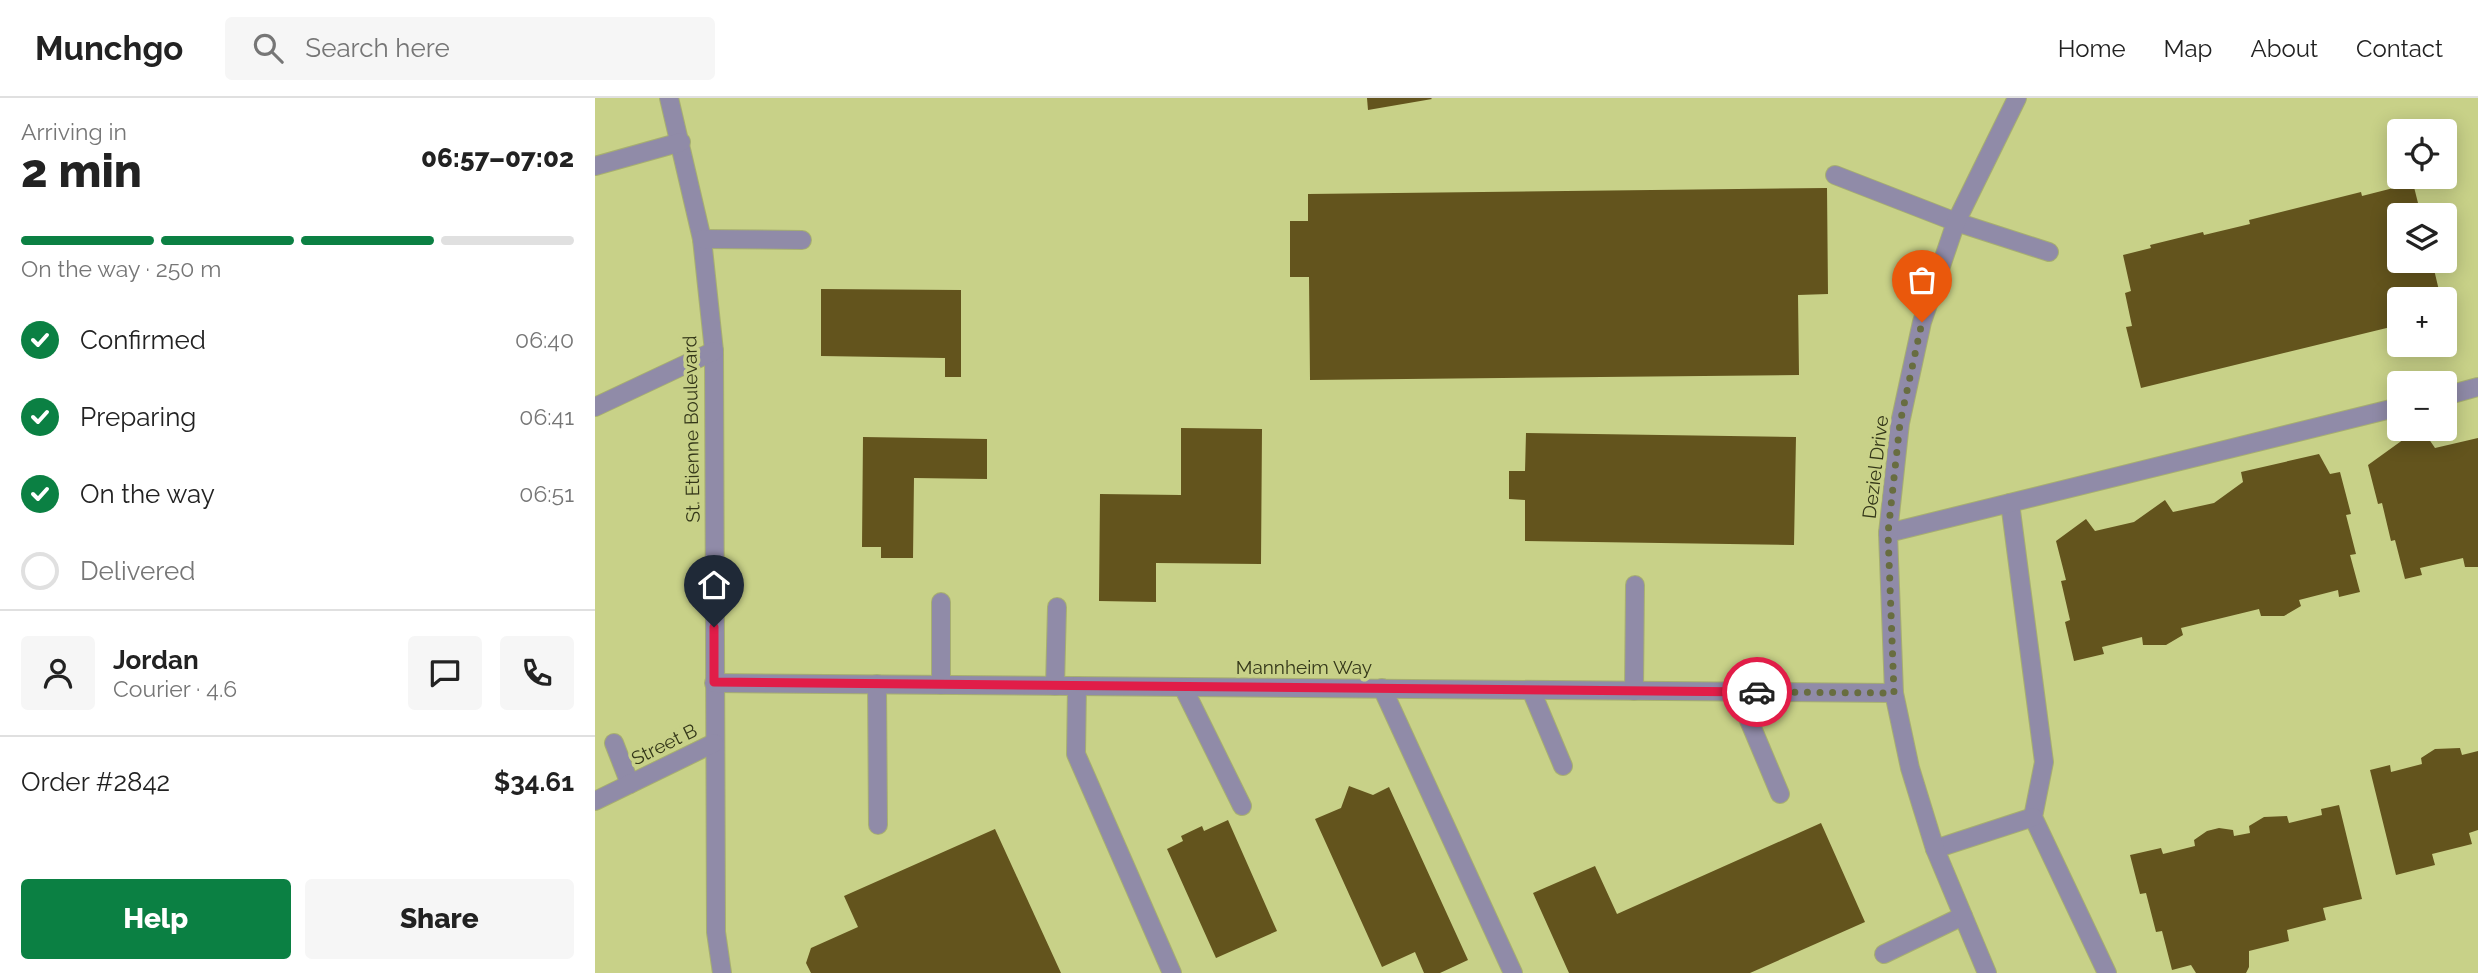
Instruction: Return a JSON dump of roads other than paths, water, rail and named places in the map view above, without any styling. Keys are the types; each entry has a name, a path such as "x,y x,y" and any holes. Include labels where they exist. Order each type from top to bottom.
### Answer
{"street":[{"name":"St. Etienne Boulevard","path":"669,98 702,239 714,351 716,932 722,973"},
{"name":"Deziel Drive","path":"1987,973 1935,849 1910,768 1894,693 1888,533 1900,423 1922,322 1956,222 2017,98"},
{"path":"595,166 681,142"},
{"path":"1835,176 1956,222 2049,252"},
{"path":"702,239 802,240"},
{"path":"595,407 714,351"},
{"path":"2457,393 2478,387"},
{"path":"1888,533 2387,410"},
{"path":"2010,503 2044,762 2033,817 2107,973"},
{"path":"1635,585 1635,691"},
{"path":"941,602 941,685"},
{"path":"1055,686 1057,607"},
{"name":"Mannheim Way","path":"714,682 1894,693"},
{"path":"877,684 878,825"},
{"path":"1077,686 1076,754 1172,973"},
{"path":"1183,687 1242,806"},
{"path":"1382,688 1513,973"},
{"path":"1531,690 1563,766"},
{"path":"1737,692 1780,794"},
{"path":"614,743 630,784"},
{"name":"Street B","path":"595,801 714,743"},
{"path":"1935,849 2033,817"},
{"path":"1884,954 1963,916"}]}
